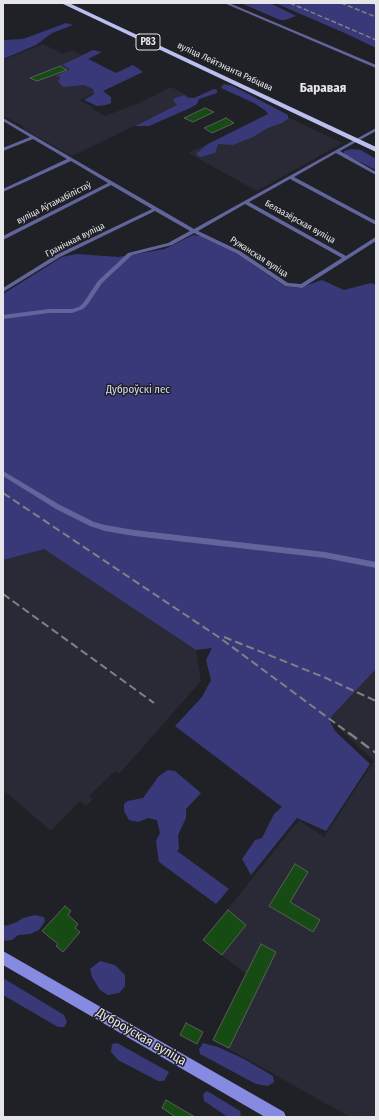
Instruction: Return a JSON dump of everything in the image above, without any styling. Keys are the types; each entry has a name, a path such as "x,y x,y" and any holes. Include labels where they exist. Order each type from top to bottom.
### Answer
{"highway":[{"name":"вуліца Лейтэнанта Рабцава","path":"64,3 239,82"},
{"name":"вуліца Лейтэнанта Рабцава","path":"72,3 358,139 376,146"},
{"name":"вуліца Лейтэнанта Рабцава","path":"358,139 376,150"}],"main road":[{"name":"Дуброўская вуліца","path":"3,958 279,1117"}],"street":[{"path":"226,3 376,67"},
{"name":"Ружанская вуліца","path":"3,119 194,231 238,252 291,286 302,286 376,239"},
{"path":"3,317 36,312 72,311 81,308 100,282 130,254 170,244 376,129"},
{"path":"3,150 34,137"},
{"path":"336,151 376,174"},
{"path":"3,191 71,159"},
{"path":"290,177 376,223"},
{"name":"вуліца Аўтамабілістаў","path":"3,238 112,183"},
{"name":"Белаазёрская вуліца","path":"245,202 346,258"},
{"name":"Гранічная вуліца","path":"3,290 58,256 156,209"},
{"path":"3,473 58,507 92,524 105,528 134,534 350,560 376,565"}],"shaded area":[{"path":"43,44 63,54 72,50 125,78 80,100 105,116 139,103 171,87 192,98 72,156 25,130 22,125 3,116 3,60"},
{"path":"277,112 342,143 257,191 188,153"},
{"path":"40,546 196,650 201,681 119,774 115,771 89,796 93,799 86,806 80,801 51,831 3,790 3,560"},
{"path":"376,669 376,1117 350,1117 213,1040 246,974 203,940 299,820 324,837 374,761 329,719"}],"green space":[{"path":"241,3 270,3 296,16 285,20 280,20"},
{"path":"275,3 376,3 376,48 347,34"},
{"path":"66,23 73,25 52,33 36,45 3,59 3,40 23,39"},
{"path":"93,50 102,52 88,59 116,73 133,65 143,72 103,91 111,97 111,103 106,105 97,106 84,100 94,94 93,89 84,85 63,87 58,81 61,77 56,76 70,69 62,65"},
{"path":"224,84 233,86 288,115 288,119 253,137 233,145 218,144 215,153 200,157 196,154 208,144 268,114 254,103 223,89 221,87"},
{"path":"214,89 217,90 217,93 199,99 197,104 190,108 149,126 135,126 177,105 173,100 175,98 184,95 188,98 194,98"},
{"path":"351,149 361,150 376,159 376,170 344,154 344,151"},
{"name":"Дуброўскі лес","path":"193,235 201,236 233,251 284,286 299,288 322,280 344,290 371,283 376,285 376,669 329,719 335,731 370,764 326,831 297,818 251,875 242,859 255,840 262,838 274,814 282,807 175,726 202,697 211,680 206,660 212,648 196,650 44,549 3,560 3,294 62,257 76,254 119,257 165,249"},
{"path":"168,770 175,771 201,793 186,809 186,818 178,835 179,849 177,851 229,889 216,904 159,862 156,841 160,833 157,820 148,818 138,822 129,820 124,811 124,804 128,801 143,798 159,776"},
{"path":"35,915 44,917 45,921 39,930 30,934 18,935 12,940 3,941 3,924 6,926 23,918"},
{"path":"100,961 115,965 125,975 125,986 119,993 108,995 100,990 92,977 90,969"},
{"path":"3,978 64,1015 67,1022 64,1027 58,1027 3,995"},
{"path":"117,1043 169,1072 164,1081 158,1081 118,1060 111,1052 112,1044"},
{"path":"203,1043 218,1047 244,1059 273,1076 274,1082 268,1086 256,1084 200,1054 199,1049"},
{"path":"207,1091 240,1111 241,1117 228,1117 204,1101 203,1094"}],"building":[{"path":"60,66 67,70 37,81 30,78"},
{"path":"205,108 214,112 193,122 184,118"},
{"path":"226,118 234,123 212,133 204,128"},
{"path":"295,864 308,872 290,902 320,920 313,932 269,906"},
{"path":"65,906 71,911 68,915 78,924 75,928 80,932 63,952 56,946 58,944 42,931"},
{"path":"228,910 246,925 222,955 203,940"},
{"path":"261,944 276,952 229,1048 213,1040"},
{"path":"186,1023 203,1032 197,1044 180,1035"},
{"path":"166,1100 195,1117 176,1117 162,1108"}],"railway":[{"path":"290,3 376,40"},
{"path":"341,3 376,17"},
{"path":"3,493 220,638 350,734"},
{"path":"3,594 154,703"},
{"path":"224,637 326,678 376,701"},
{"path":"349,733 376,753"}],"district":[{"name":"Баравая","path":"323,88"}]}
